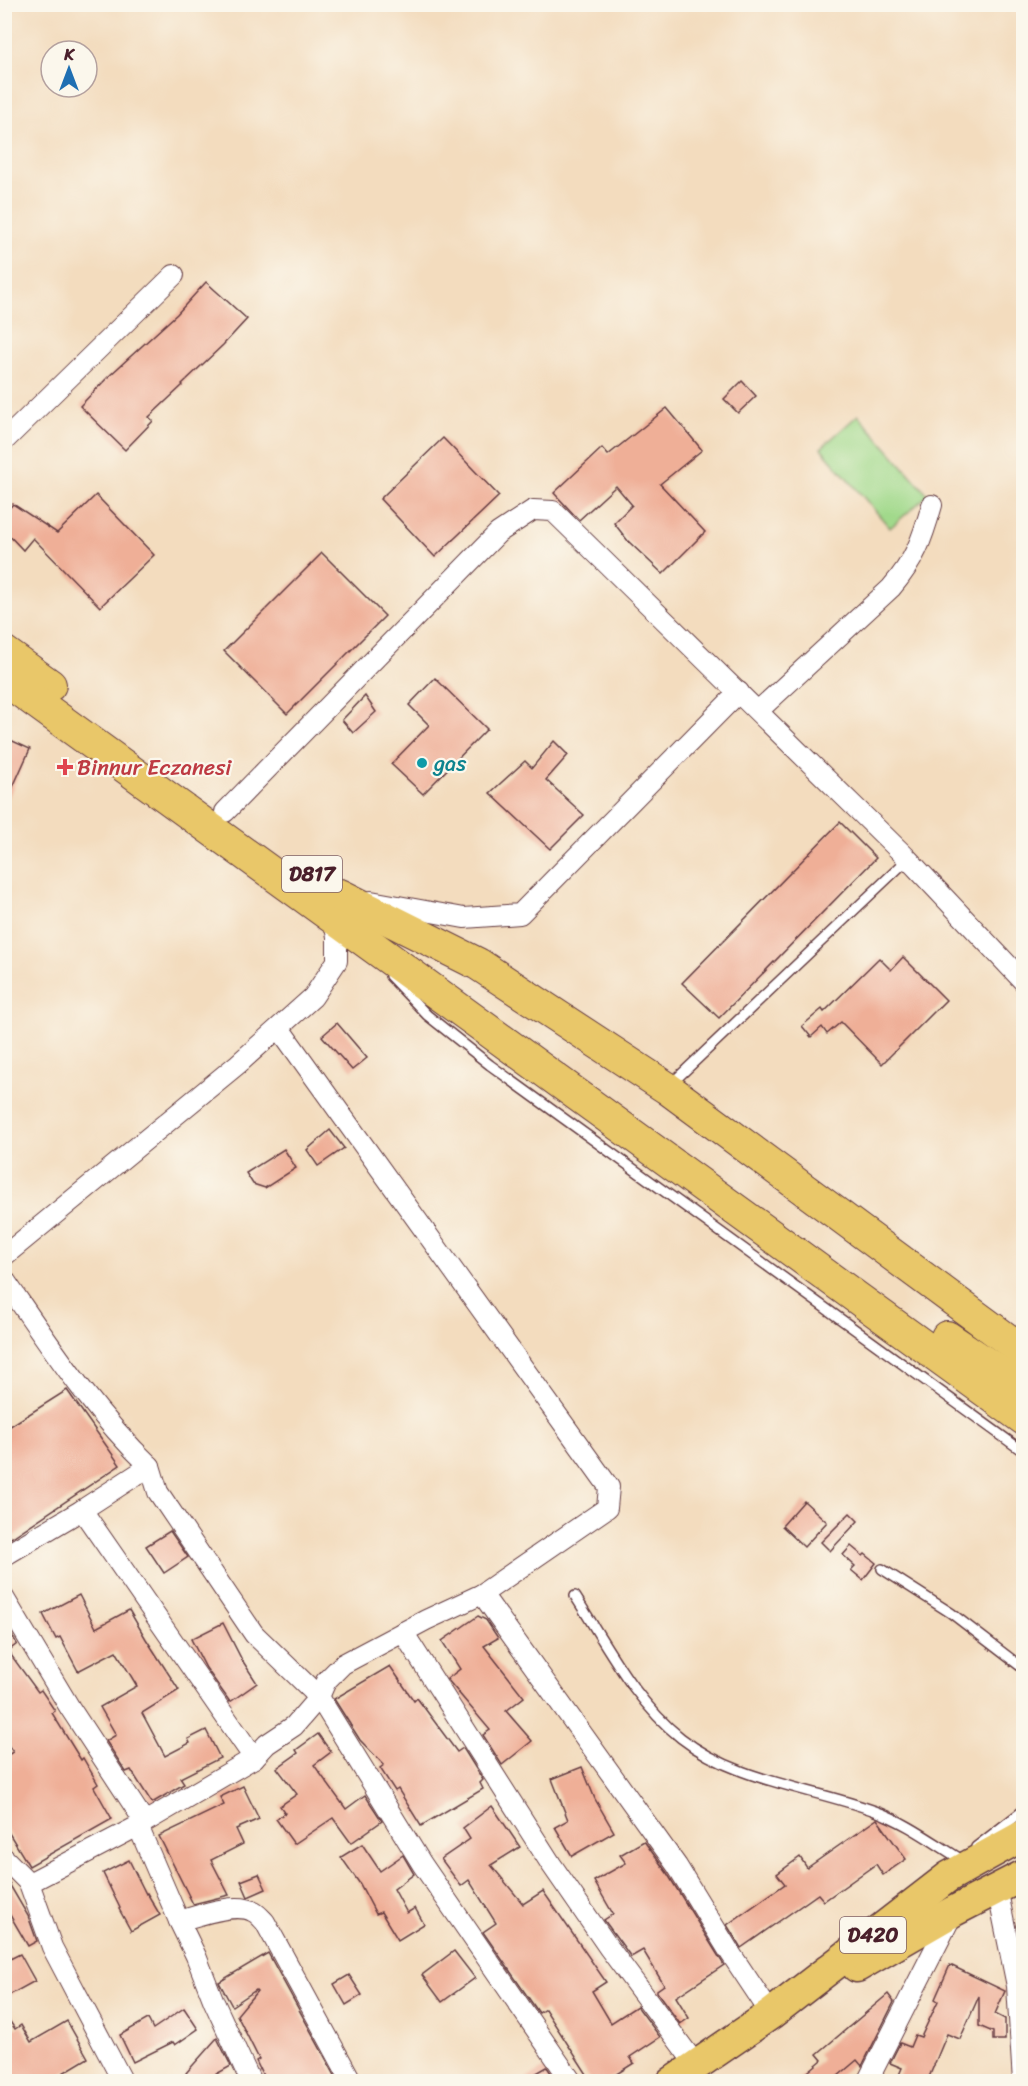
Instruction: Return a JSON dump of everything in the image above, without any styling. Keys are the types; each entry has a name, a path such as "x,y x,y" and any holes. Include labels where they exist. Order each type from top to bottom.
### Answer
{"highway":[{"name":"D817","path":"4,652 225,812 336,905"},
{"name":"D817","path":"4,679 336,905 612,1106"},
{"path":"336,905 478,964 667,1088 1023,1352"},
{"path":"612,1106 1023,1389"},
{"path":"612,1106 1023,1419"}],"main road":[{"name":"D420","path":"672,2082 771,2013 955,1869 1023,1835"},
{"name":"D420","path":"728,2043 954,1911 1014,1886"}],"street":[{"path":"4,441 174,275"},
{"path":"758,711 891,588 906,570 922,541 932,505"},
{"path":"225,812 498,533 533,510 554,511 908,859 1023,981"},
{"path":"4,1256 238,1064 313,998 337,961 336,905 464,918 520,914 739,692"},
{"path":"29,1883 141,1823 254,1758 267,1744 294,1726 319,1697 326,1681 343,1664 482,1594 608,1508 609,1487 279,1028"},
{"path":"4,1279 64,1366 129,1446 150,1466 158,1492 254,1634 319,1697 422,1864 572,2082"},
{"path":"4,1556 150,1466"},
{"path":"82,1510 254,1758"},
{"path":"482,1594 677,1866 729,1951 771,2013"},
{"path":"4,1598 141,1823 178,1921 251,2082"},
{"path":"403,1632 551,1864 609,1948 696,2065"},
{"path":"4,1858 29,1883 52,1947 123,2082"},
{"path":"1014,1886 1023,2082"},
{"path":"178,1921 208,1912 235,1908 253,1910 265,1922 352,2082"},
{"path":"867,2082 954,1911"}],"lane":[{"path":"667,1088 908,859"},
{"path":"336,905 427,1015 490,1065 1023,1452"},
{"path":"882,1569 951,1613 1023,1669"},
{"path":"575,1596 656,1715 680,1737 705,1755 738,1770 878,1812 899,1821 955,1869 994,1832 1023,1810"}],"green space":[{"path":"858,415 928,495 890,528 821,448"}],"building":[{"path":"206,282 247,319 149,417 153,421 125,450 80,406 177,314"},
{"path":"742,381 756,396 738,413 724,399"},
{"path":"667,408 702,450 660,484 705,532 663,574 628,541 614,523 632,505 616,486 579,520 554,493 602,448 608,455"},
{"path":"443,438 499,496 435,557 380,499"},
{"path":"96,495 154,555 100,607 33,538 23,550 4,530 4,514 13,504 57,533"},
{"path":"322,553 385,616 287,714 224,651"},
{"path":"435,678 487,729 423,794 391,764 429,725 409,705"},
{"path":"365,696 376,712 353,733 342,720"},
{"path":"4,737 30,749 4,807"},
{"path":"554,741 568,755 546,780 584,815 550,849 490,793 525,761 532,768"},
{"path":"840,822 876,858 719,1018 682,983"},
{"path":"903,957 946,1000 882,1064 841,1022 827,1034 822,1027 811,1037 802,1026 822,1009 824,1012 879,958 891,970"},
{"path":"337,1023 367,1058 352,1070 322,1036"},
{"path":"330,1130 344,1148 318,1166 307,1150"},
{"path":"284,1149 296,1168 265,1188 253,1184 246,1173"},
{"path":"67,1390 120,1465 11,1538 4,1528 4,1430"},
{"path":"804,1501 827,1522 804,1547 782,1526"},
{"path":"850,1513 858,1521 830,1551 821,1542"},
{"path":"170,1531 188,1557 164,1573 146,1546"},
{"path":"851,1546 876,1563 863,1580 851,1570 855,1566 843,1555"},
{"path":"79,1595 96,1628 129,1610 179,1690 142,1713 165,1756 190,1743 188,1739 206,1730 220,1758 180,1778 184,1784 152,1803 131,1770 126,1772 106,1741 116,1735 100,1707 137,1686 116,1651 78,1671 60,1637 56,1639 43,1614"},
{"path":"478,1616 486,1620 498,1638 484,1646 524,1697 506,1711 532,1741 502,1765 483,1735 490,1730 447,1679 460,1669 442,1641"},
{"path":"4,1622 17,1644 8,1651 38,1692 41,1690 55,1711 52,1713 98,1784 94,1787 112,1819 29,1866 4,1825 4,1757 13,1752 4,1739"},
{"path":"223,1623 257,1683 230,1702 206,1668 191,1639"},
{"path":"390,1666 414,1701 417,1698 457,1752 463,1748 483,1780 480,1783 483,1789 421,1826 398,1789 395,1791 380,1768 384,1765 360,1740 334,1699"},
{"path":"318,1734 331,1752 314,1765 346,1809 365,1795 382,1821 351,1843 333,1818 294,1844 276,1819 285,1813 280,1806 297,1794 277,1768 298,1753 296,1750"},
{"path":"582,1767 595,1799 614,1832 572,1856 555,1827 568,1820 552,1779"},
{"path":"243,1786 259,1819 236,1829 243,1844 211,1860 229,1895 193,1904 159,1836 224,1805 220,1797"},
{"path":"492,1806 520,1847 491,1865 523,1904 543,1891 606,1982 592,1991 611,2023 637,2006 660,2037 630,2057 634,2063 604,2082 592,2082 545,2009 539,2013 483,1932 496,1923 469,1880 461,1886 441,1859 470,1839 463,1828"},
{"path":"877,1819 906,1859 883,1875 876,1864 824,1901 818,1894 741,1948 727,1925 785,1884 777,1874 800,1857 807,1868"},
{"path":"644,1841 667,1873 724,1965 676,1997 689,2018 680,2024 657,1992 664,1985 643,1950 631,1957 604,1920 613,1914 594,1881 626,1863 620,1855"},
{"path":"362,1844 380,1871 403,1855 414,1874 394,1889 407,1913 415,1908 424,1924 398,1940 381,1912 376,1914 360,1884 341,1857"},
{"path":"129,1860 146,1894 160,1915 131,1931 103,1873"},
{"path":"259,1874 266,1889 248,1897 241,1881"},
{"path":"4,1875 28,1916 37,1941 28,1946 10,1915 4,1919"},
{"path":"454,1951 475,1978 442,2002 422,1975"},
{"path":"268,1953 338,2081 317,2082 314,2077 305,2082 266,2082 256,2061 259,2059 237,2015 257,1991 232,2006 219,1982"},
{"path":"20,1954 35,1981 4,1998 4,1962"},
{"path":"950,1965 1005,1991 995,2014 1005,2019 1005,2040 993,2040 993,2032 979,2026 979,1996 960,2039 947,2034 927,2082 896,2082 902,2068 890,2063 900,2043 910,2047 915,2035 921,2037 938,2001 935,1999"},
{"path":"349,1975 362,1995 346,2005 334,1984"},
{"path":"888,1994 894,2002 862,2066 857,2060 831,2082 796,2082 822,2060 817,2054"},
{"path":"184,2008 198,2029 175,2045 173,2042 133,2062 120,2035 148,2019 153,2029"},
{"path":"4,2013 15,2029 21,2025 31,2042 67,2021 88,2058 48,2082 8,2082 4,2075"},
{"path":"217,2038 231,2066 202,2082 193,2082 186,2073"},
{"path":"547,2067 557,2082 521,2082"}],"place":[{"name":"gas","path":"422,763"},
{"name":"Binnur Eczanesi","path":"65,767"}]}
